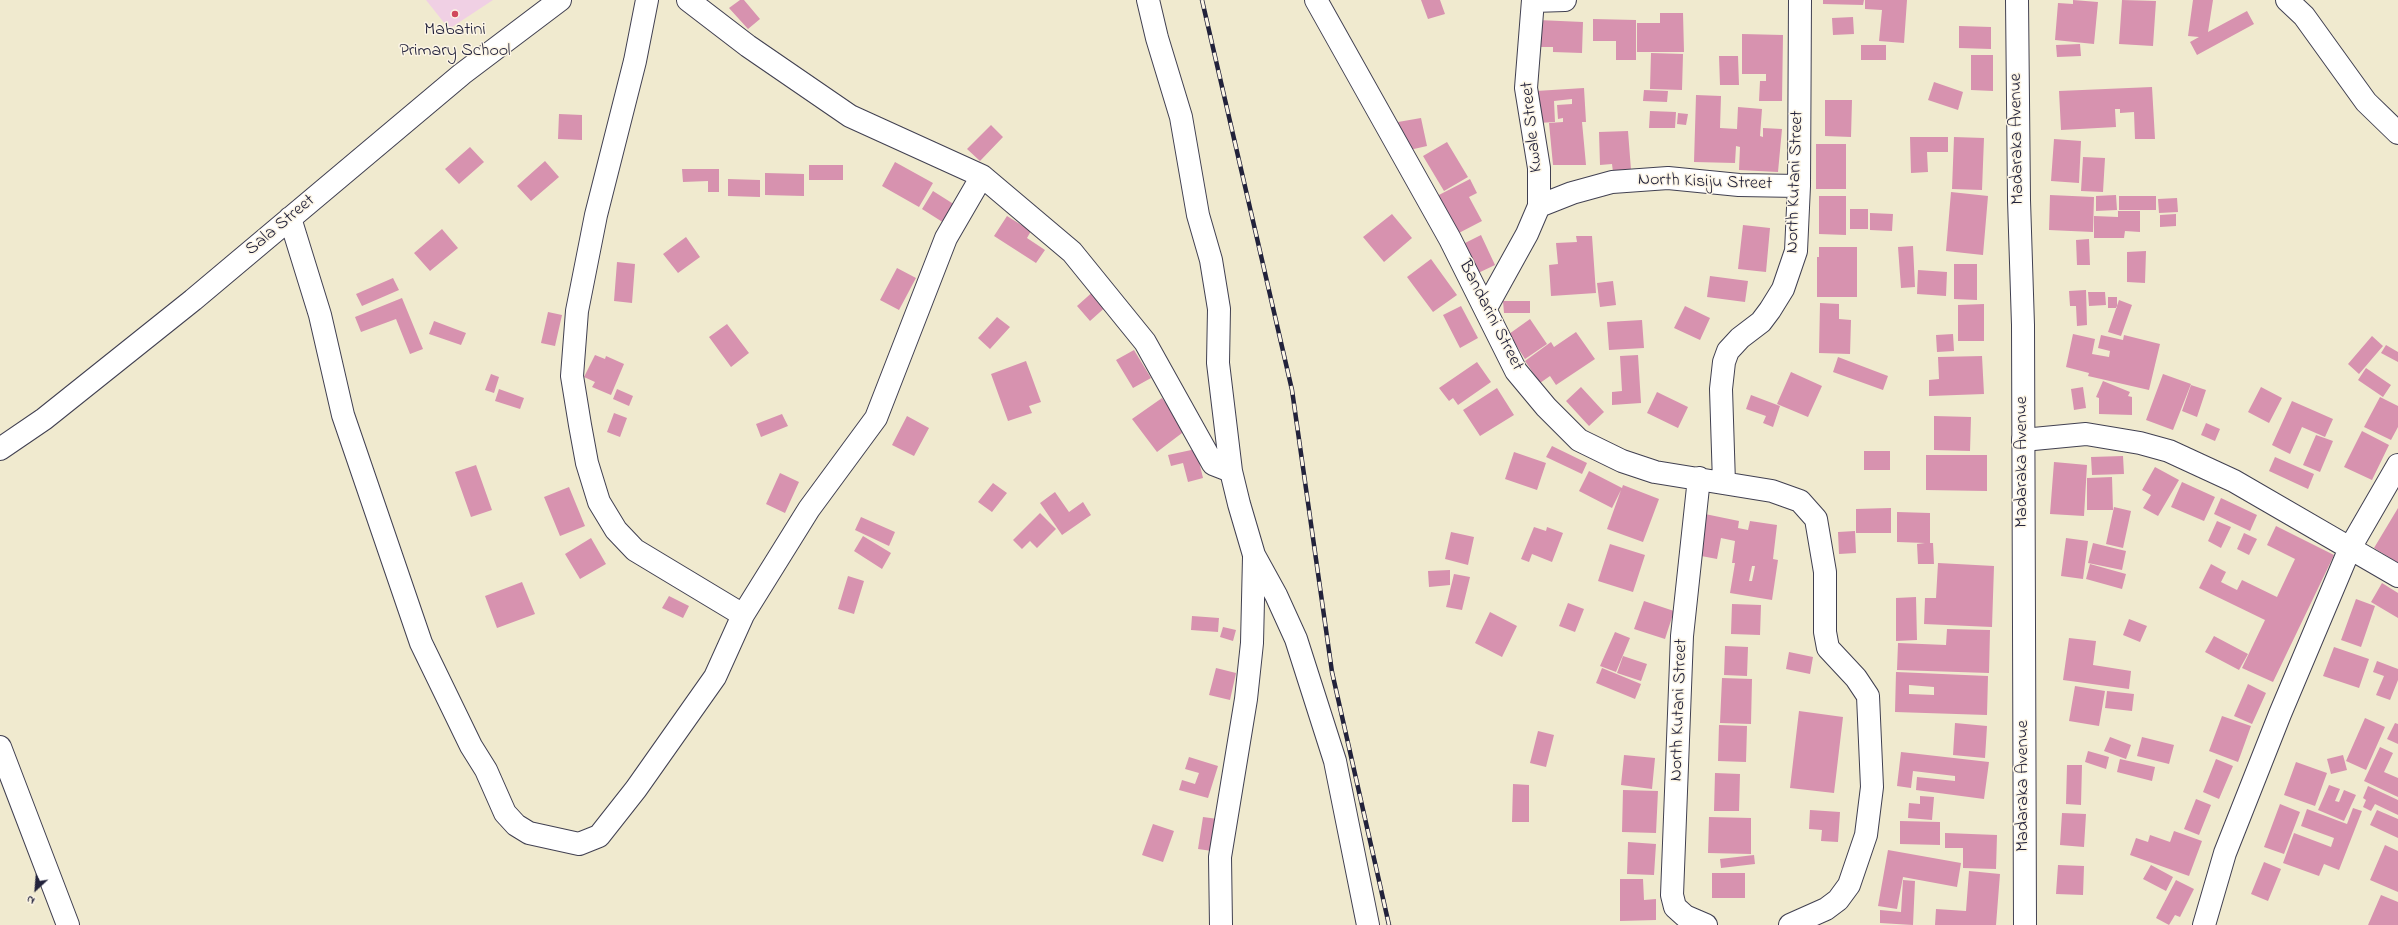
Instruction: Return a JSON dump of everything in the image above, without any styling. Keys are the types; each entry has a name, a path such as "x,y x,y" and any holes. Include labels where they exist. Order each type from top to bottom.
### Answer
{"main road":[{"name":"Sala Street","path":"0,449 44,419 193,300 462,74 560,0"},
{"path":"647,0 635,61 596,215 577,311 572,376 587,463 599,502 616,530 635,550 743,615"},
{"path":"688,0 748,46 850,116 982,176 1072,252 1145,342 1213,464 1231,471"},
{"path":"1148,0 1157,38 1181,117 1198,215 1211,260 1219,309 1218,363 1231,471 1254,555 1276,595 1296,639 1335,761 1368,925"},
{"name":"Bandarini Street","path":"1316,0 1446,232 1486,308 1516,371 1546,407 1579,440 1622,461 1655,472 1699,478 1772,492 1800,501 1816,519 1825,572 1825,632 1828,648 1856,678 1868,696 1872,787 1866,835 1849,886 1838,900 1826,909 1790,925"},
{"path":"1533,0 1565,0"},
{"name":"Kwale Street","path":"1533,0 1526,88 1539,168 1539,206"},
{"name":"North Kutani Street","path":"1724,483 1721,389 1724,362 1728,352 1740,338 1761,322 1770,310 1790,271 1796,251 1800,186 1800,0"},
{"name":"Madaraka Avenue","path":"2017,0 2023,440 2025,925"},
{"path":"2287,0 2304,16 2366,102 2398,133"},
{"path":"290,218 320,315 343,415 421,643 471,746 486,770 505,813 516,825 540,837 579,844 599,836 636,789 715,677 743,615 809,509 876,418 946,238 982,176"},
{"name":"North Kisiju Street","path":"1539,206 1572,192 1612,182 1668,178 1739,185 1800,186"},
{"path":"1486,308 1527,234 1539,206"},
{"path":"2023,440 2086,434 2140,443 2169,451 2234,481 2398,576"},
{"path":"2204,925 2225,853 2280,714 2350,548 2398,465"},
{"name":"North Kutani Street","path":"1699,478 1682,636 1672,895 1675,907 1686,916 1706,925"},
{"path":"1221,925 1220,857 1246,699 1252,650 1254,555"},
{"path":"0,747 68,925"}],"shaded area":[{"name":"Mabatini Primary School","path":"426,0 493,0 449,29"}],"building":[{"path":"740,0 744,0 760,19 748,29 729,8"},
{"path":"1421,0 1440,0 1445,14 1428,19"},
{"path":"1823,0 1864,0 1863,5 1823,4"},
{"path":"1865,0 1907,0 1904,43 1879,41 1882,10 1865,9"},
{"path":"2073,0 2098,2 2094,44 2055,40 2058,3 2073,4"},
{"path":"2122,0 2156,1 2153,46 2119,44"},
{"path":"2193,0 2213,0 2208,32 2247,11 2254,24 2197,55 2190,42 2199,37 2188,36"},
{"path":"1660,13 1683,13 1684,52 1637,52 1637,23 1660,23"},
{"path":"1853,17 1854,34 1833,35 1832,18"},
{"path":"1593,19 1636,20 1636,60 1616,60 1616,41 1593,41"},
{"path":"1538,20 1583,22 1582,53 1553,52 1553,47 1537,47"},
{"path":"1959,26 1991,27 1991,49 1959,48"},
{"path":"1742,34 1783,35 1782,101 1759,101 1760,81 1766,81 1766,74 1742,74"},
{"path":"2080,44 2081,56 2057,57 2056,45"},
{"path":"1861,45 1886,45 1886,60 1861,60"},
{"path":"1651,53 1683,54 1682,90 1650,89"},
{"path":"1971,55 1993,55 1993,91 1971,90"},
{"path":"1719,56 1738,56 1739,85 1720,85"},
{"path":"1934,82 1963,92 1958,110 1928,100"},
{"path":"2152,87 2155,139 2135,139 2134,112 2120,113 2120,109 2115,109 2116,127 2061,130 2059,91"},
{"path":"1584,88 1586,122 1582,122 1586,165 1553,165 1549,123 1563,122 1563,118 1558,119 1557,105 1572,104 1572,99 1554,101 1555,122 1538,123 1536,91"},
{"path":"1644,90 1668,91 1667,102 1643,101"},
{"path":"1696,95 1721,96 1720,128 1737,129 1738,107 1762,109 1760,136 1763,137 1763,128 1782,129 1778,172 1739,170 1740,147 1736,146 1735,163 1694,162"},
{"path":"1825,100 1852,100 1851,137 1825,136"},
{"path":"1650,111 1676,112 1675,128 1649,128"},
{"path":"1678,113 1688,114 1686,125 1677,124"},
{"path":"559,114 582,115 582,140 558,139"},
{"path":"1421,118 1427,146 1405,151 1398,122"},
{"path":"991,125 1003,137 980,161 967,149"},
{"path":"1628,131 1631,170 1613,172 1612,164 1600,165 1599,132"},
{"path":"1910,137 1948,137 1948,152 1927,152 1928,172 1911,173"},
{"path":"1954,137 1984,138 1982,190 1952,189"},
{"path":"2054,139 2081,141 2079,183 2051,181"},
{"path":"1447,142 1468,177 1444,191 1423,156"},
{"path":"1816,144 1846,144 1846,189 1816,189"},
{"path":"470,147 484,162 459,184 445,169"},
{"path":"2083,157 2105,158 2103,192 2081,191"},
{"path":"545,161 559,177 531,201 517,186"},
{"path":"895,162 933,183 919,207 882,186"},
{"path":"809,165 843,165 843,180 809,180"},
{"path":"682,169 719,169 719,192 708,192 708,181 683,182"},
{"path":"765,173 804,174 804,196 765,195"},
{"path":"728,179 760,180 760,197 728,196"},
{"path":"1470,179 1477,193 1469,197 1482,221 1455,235 1435,197"},
{"path":"933,191 963,210 952,228 922,209"},
{"path":"1951,192 1988,196 1983,255 1946,251"},
{"path":"2050,195 2094,197 2093,232 2049,230"},
{"path":"2116,195 2117,210 2096,211 2096,196"},
{"path":"1819,196 1846,196 1846,235 1819,234"},
{"path":"2119,196 2156,196 2156,210 2119,210"},
{"path":"2177,198 2178,212 2159,213 2158,199"},
{"path":"1850,209 1868,209 1868,229 1850,229"},
{"path":"2118,211 2140,211 2140,232 2125,231 2124,238 2094,238 2094,216 2118,217"},
{"path":"1870,213 1893,214 1892,231 1870,230"},
{"path":"1392,214 1412,238 1384,262 1363,237"},
{"path":"2176,214 2176,226 2160,227 2160,215"},
{"path":"1007,216 1031,231 1027,238 1045,250 1036,263 994,236"},
{"path":"1743,225 1770,228 1766,272 1738,269"},
{"path":"442,229 458,248 430,271 414,253"},
{"path":"1481,235 1495,265 1476,274 1461,245"},
{"path":"1576,236 1592,236 1596,293 1551,296 1549,265 1558,264 1556,243 1577,242"},
{"path":"686,237 700,257 678,273 663,254"},
{"path":"2089,239 2090,265 2077,265 2076,240"},
{"path":"1913,246 1915,287 1901,288 1898,247"},
{"path":"1819,247 1857,247 1857,297 1817,297 1817,257 1819,257"},
{"path":"2146,251 2145,283 2127,282 2127,252"},
{"path":"1431,259 1457,295 1433,312 1407,277"},
{"path":"617,262 635,264 632,303 614,301"},
{"path":"1954,264 1977,264 1977,300 1954,299"},
{"path":"897,268 916,278 899,310 880,300"},
{"path":"1918,270 1947,272 1946,296 1917,294"},
{"path":"1710,276 1748,281 1745,302 1707,297"},
{"path":"393,278 399,290 362,306 356,294"},
{"path":"1613,281 1616,305 1600,307 1597,283"},
{"path":"1096,289 1109,304 1090,321 1077,306"},
{"path":"2086,290 2087,325 2077,326 2076,306 2070,306 2069,291"},
{"path":"2088,292 2105,292 2106,305 2089,306"},
{"path":"2108,297 2117,297 2117,308 2108,308"},
{"path":"402,298 423,349 410,354 396,319 361,332 355,317"},
{"path":"2119,300 2132,305 2121,336 2108,332"},
{"path":"1503,301 1530,301 1530,313 1504,313"},
{"path":"1820,303 1839,304 1839,319 1851,320 1850,354 1819,353"},
{"path":"1984,304 1984,341 1958,341 1958,305"},
{"path":"1461,306 1478,338 1460,348 1443,315"},
{"path":"1685,306 1710,318 1700,340 1674,328"},
{"path":"548,312 562,315 555,346 541,343"},
{"path":"997,317 1010,327 990,349 978,338"},
{"path":"1530,319 1547,344 1525,359 1509,334"},
{"path":"1642,320 1644,348 1609,350 1607,322"},
{"path":"434,321 466,333 461,345 429,334"},
{"path":"727,324 749,353 731,367 709,337"},
{"path":"1576,332 1595,359 1556,385 1550,376 1540,383 1525,361 1551,342 1554,347"},
{"path":"1953,334 1954,351 1937,352 1936,335"},
{"path":"2073,334 2095,339 2092,354 2109,357 2110,351 2098,348 2101,335 2123,340 2124,335 2160,344 2149,390 2088,376 2089,373 2066,367"},
{"path":"2372,336 2383,346 2359,374 2348,364"},
{"path":"2386,345 2398,352 2398,362 2381,353"},
{"path":"1134,350 1151,378 1133,388 1116,360"},
{"path":"595,355 605,359 606,356 624,364 611,395 592,387 595,382 584,377"},
{"path":"1638,355 1641,403 1612,405 1612,392 1622,391 1620,356"},
{"path":"1982,356 1984,394 1929,396 1929,380 1939,379 1938,357"},
{"path":"1838,357 1888,376 1883,390 1833,372"},
{"path":"1026,361 1041,402 1029,406 1032,413 1008,421 991,374"},
{"path":"1477,362 1491,382 1458,405 1453,398 1449,401 1439,388"},
{"path":"2366,368 2391,385 2383,397 2358,380"},
{"path":"1791,372 1822,386 1808,417 1777,404"},
{"path":"491,374 499,377 494,393 485,390"},
{"path":"2163,374 2191,384 2173,430 2146,420"},
{"path":"2103,381 2130,392 2128,396 2132,397 2132,415 2099,414 2099,398 2096,397"},
{"path":"2191,385 2206,390 2197,417 2182,411"},
{"path":"1581,387 1604,412 1589,426 1566,401"},
{"path":"2083,387 2086,408 2074,410 2071,389"},
{"path":"2261,387 2282,398 2269,423 2248,412"},
{"path":"1497,388 1514,415 1480,436 1463,410"},
{"path":"499,389 524,398 520,409 495,401"},
{"path":"617,389 633,396 629,406 613,399"},
{"path":"1657,392 1688,407 1678,428 1647,413"},
{"path":"1751,395 1780,406 1773,427 1763,423 1766,416 1746,409"},
{"path":"2380,397 2398,406 2398,427 2391,440 2364,427"},
{"path":"1162,398 1186,430 1157,452 1132,419"},
{"path":"2292,401 2333,419 2325,437 2302,427 2290,454 2272,445"},
{"path":"614,413 627,418 620,437 607,432"},
{"path":"782,414 788,426 761,437 756,424"},
{"path":"907,416 929,428 914,456 892,445"},
{"path":"1934,416 1971,417 1970,451 1934,450"},
{"path":"2206,423 2220,429 2215,441 2201,435"},
{"path":"2362,431 2389,445 2372,480 2344,467"},
{"path":"2316,435 2333,441 2320,472 2303,465"},
{"path":"1552,446 1587,463 1582,474 1546,457"},
{"path":"1196,449 1203,478 1188,482 1183,463 1171,466 1168,455"},
{"path":"1864,451 1890,451 1890,470 1864,470"},
{"path":"1514,452 1546,463 1537,490 1505,479"},
{"path":"1926,455 1987,455 1987,491 1926,490"},
{"path":"2123,456 2124,474 2092,475 2091,457"},
{"path":"2275,457 2314,474 2308,489 2269,471"},
{"path":"2054,462 2087,465 2084,516 2050,514"},
{"path":"476,465 492,510 471,517 455,472"},
{"path":"2155,467 2179,480 2158,516 2143,508 2151,495 2142,490"},
{"path":"1589,471 1622,488 1623,485 1659,499 1643,542 1607,529 1621,490 1612,508 1579,491"},
{"path":"780,473 799,482 785,513 766,504"},
{"path":"2112,477 2113,510 2087,510 2087,478"},
{"path":"2182,482 2215,497 2204,521 2171,507"},
{"path":"993,483 1007,493 992,512 978,502"},
{"path":"569,487 585,526 560,536 544,497"},
{"path":"1055,492 1069,512 1083,502 1091,515 1062,535 1040,503"},
{"path":"2221,498 2257,515 2250,531 2214,514"},
{"path":"2114,507 2131,511 2123,548 2106,544"},
{"path":"1891,508 1891,533 1856,533 1856,509"},
{"path":"2398,508 2398,563 2374,548"},
{"path":"1897,512 1930,513 1930,543 1933,543 1934,564 1918,564 1917,544 1925,543 1897,542"},
{"path":"1040,513 1056,529 1037,548 1030,541 1022,549 1013,540"},
{"path":"1705,514 1739,521 1738,528 1748,530 1750,521 1777,525 1773,559 1778,560 1772,600 1730,593 1735,563 1732,563 1735,541 1721,538 1717,559 1696,555","holes":["1752,566 1755,566 1752,581 1749,581"]},
{"path":"861,517 895,532 889,546 855,530"},
{"path":"2217,521 2231,527 2221,548 2208,541"},
{"path":"2276,526 2334,555 2273,682 2242,668 2265,620 2199,588 2211,564 2226,572 2221,582 2237,590 2242,580 2277,597 2295,559 2267,545"},
{"path":"1534,527 1546,531 1547,527 1563,533 1552,562 1532,554 1529,562 1521,559"},
{"path":"1855,531 1856,553 1839,554 1838,532"},
{"path":"1451,532 1474,537 1468,565 1445,559"},
{"path":"2244,533 2257,539 2249,555 2237,549"},
{"path":"863,536 891,553 882,569 854,551"},
{"path":"591,538 606,564 580,579 565,554"},
{"path":"2066,538 2088,541 2083,579 2061,576"},
{"path":"2093,543 2126,551 2122,570 2088,563"},
{"path":"1610,544 1645,555 1633,592 1598,581"},
{"path":"1938,563 1994,566 1992,627 1924,624 1925,598 1936,598"},
{"path":"2090,564 2126,574 2122,589 2086,579"},
{"path":"1450,570 1450,585 1429,587 1428,571"},
{"path":"1454,574 1470,577 1462,610 1446,607"},
{"path":"848,576 864,581 854,614 838,609"},
{"path":"522,582 535,614 497,628 485,596"},
{"path":"2382,583 2398,593 2398,618 2371,602"},
{"path":"669,596 689,606 683,618 662,608"},
{"path":"1916,597 1917,640 1896,641 1896,598"},
{"path":"2356,599 2375,606 2361,647 2341,640"},
{"path":"1644,601 1674,611 1665,639 1634,629"},
{"path":"1568,603 1584,609 1575,632 1559,626"},
{"path":"1732,604 1761,605 1760,635 1731,634"},
{"path":"1490,612 1517,626 1502,657 1475,643"},
{"path":"1192,616 1219,618 1218,632 1191,630"},
{"path":"2129,619 2147,626 2140,642 2123,635"},
{"path":"1223,627 1236,630 1233,641 1220,637"},
{"path":"1947,629 1990,630 1989,673 1897,670 1898,643 1946,645"},
{"path":"1615,632 1630,638 1616,672 1600,666"},
{"path":"2214,636 2248,654 2239,670 2205,652"},
{"path":"2069,638 2096,641 2093,665 2131,671 2129,689 2063,680"},
{"path":"1725,646 1748,647 1747,676 1724,675"},
{"path":"2334,647 2369,659 2359,688 2323,676"},
{"path":"1789,652 1813,657 1810,674 1786,669"},
{"path":"1623,656 1647,664 1641,681 1617,673"},
{"path":"2377,661 2398,669 2398,680 2390,700 2376,695 2384,676 2373,672"},
{"path":"1216,668 1236,673 1230,700 1209,695"},
{"path":"1602,668 1641,684 1635,699 1596,683"},
{"path":"1896,672 1988,676 1987,715 1895,712","holes":["1909,685 1934,687 1934,695 1909,694"]},
{"path":"1722,678 1752,679 1751,724 1720,723"},
{"path":"2248,684 2266,693 2252,724 2234,716"},
{"path":"2075,686 2105,691 2099,726 2069,721"},
{"path":"2107,691 2134,694 2132,711 2105,708"},
{"path":"1799,711 1843,717 1834,793 1790,788"},
{"path":"2222,716 2251,726 2238,762 2209,751"},
{"path":"2365,718 2385,727 2366,770 2346,761"},
{"path":"1955,723 1987,726 1985,758 1953,755"},
{"path":"2395,723 2398,724 2398,744 2387,739"},
{"path":"1719,725 1747,726 1746,762 1718,761"},
{"path":"1538,731 1554,735 1546,767 1530,763"},
{"path":"2110,737 2131,745 2126,759 2104,751"},
{"path":"2142,737 2174,745 2169,764 2137,756"},
{"path":"2380,747 2393,753 2384,772 2398,778 2398,797 2364,781"},
{"path":"2088,751 2109,757 2106,769 2085,762"},
{"path":"1901,752 1989,762 1984,799 1916,790 1917,777 1955,781 1955,776 1913,771 1911,788 1897,786"},
{"path":"1624,755 1655,758 1652,789 1621,785"},
{"path":"2343,755 2347,770 2331,774 2327,759"},
{"path":"1189,757 1218,766 1208,798 1179,790 1182,780 1195,784 1199,773 1185,769"},
{"path":"2120,759 2155,767 2152,781 2117,772"},
{"path":"2216,759 2233,766 2219,799 2203,792"},
{"path":"2296,762 2327,773 2315,806 2284,795"},
{"path":"2067,765 2082,765 2081,805 2066,804"},
{"path":"1715,773 1740,774 1739,811 1714,811"},
{"path":"1513,784 1529,785 1529,822 1512,822"},
{"path":"2329,785 2340,789 2335,801 2339,802 2344,790 2356,795 2344,821 2318,810"},
{"path":"2368,786 2398,800 2398,815 2375,804 2371,811 2363,807 2366,800 2363,798"},
{"path":"1623,790 1658,791 1656,833 1622,832"},
{"path":"1920,796 1934,797 1932,820 1908,818 1909,803 1920,804"},
{"path":"2196,799 2211,805 2199,835 2184,829"},
{"path":"2280,804 2300,812 2284,854 2264,847"},
{"path":"2353,808 2362,811 2339,870 2324,864 2319,876 2283,863 2294,833 2331,847 2334,838 2301,826 2307,809 2347,824"},
{"path":"1810,810 1840,812 1838,842 1821,841 1822,830 1809,829"},
{"path":"2377,810 2398,819 2398,838 2370,825"},
{"path":"2062,813 2086,814 2084,847 2060,845"},
{"path":"1203,817 1218,819 1212,851 1198,849"},
{"path":"1709,817 1751,818 1751,854 1708,853"},
{"path":"1900,821 1940,822 1940,845 1900,844"},
{"path":"1153,824 1174,831 1163,862 1142,855"},
{"path":"2174,831 2202,841 2189,876 2130,855 2136,838 2148,842 2150,835 2170,842"},
{"path":"1945,833 1997,835 1996,869 1963,868 1963,848 1945,848"},
{"path":"1628,842 1656,844 1654,875 1627,874"},
{"path":"2385,845 2398,851 2398,892 2370,880"},
{"path":"1888,850 1961,863 1957,887 1903,877 1897,909 1878,906"},
{"path":"1754,855 1755,864 1721,868 1720,859"},
{"path":"2264,862 2281,869 2268,901 2251,894"},
{"path":"2058,865 2084,866 2083,895 2056,894"},
{"path":"2151,865 2173,877 2166,891 2143,879"},
{"path":"1969,871 2000,874 1996,925 1935,925 1936,909 1966,911"},
{"path":"1712,873 1745,873 1745,898 1712,898"},
{"path":"1620,879 1643,879 1644,900 1656,899 1656,920 1620,921"},
{"path":"1903,880 1915,881 1913,925 1880,923 1880,910 1901,912"},
{"path":"2176,880 2194,889 2180,917 2175,915 2169,925 2156,918"},
{"path":"2381,895 2398,902 2398,925 2368,925"}],"railway":[{"path":"1202,0 1292,390 1332,672 1389,925"}],"place":[{"name":"Mabatini Primary School","path":"455,14"}]}
